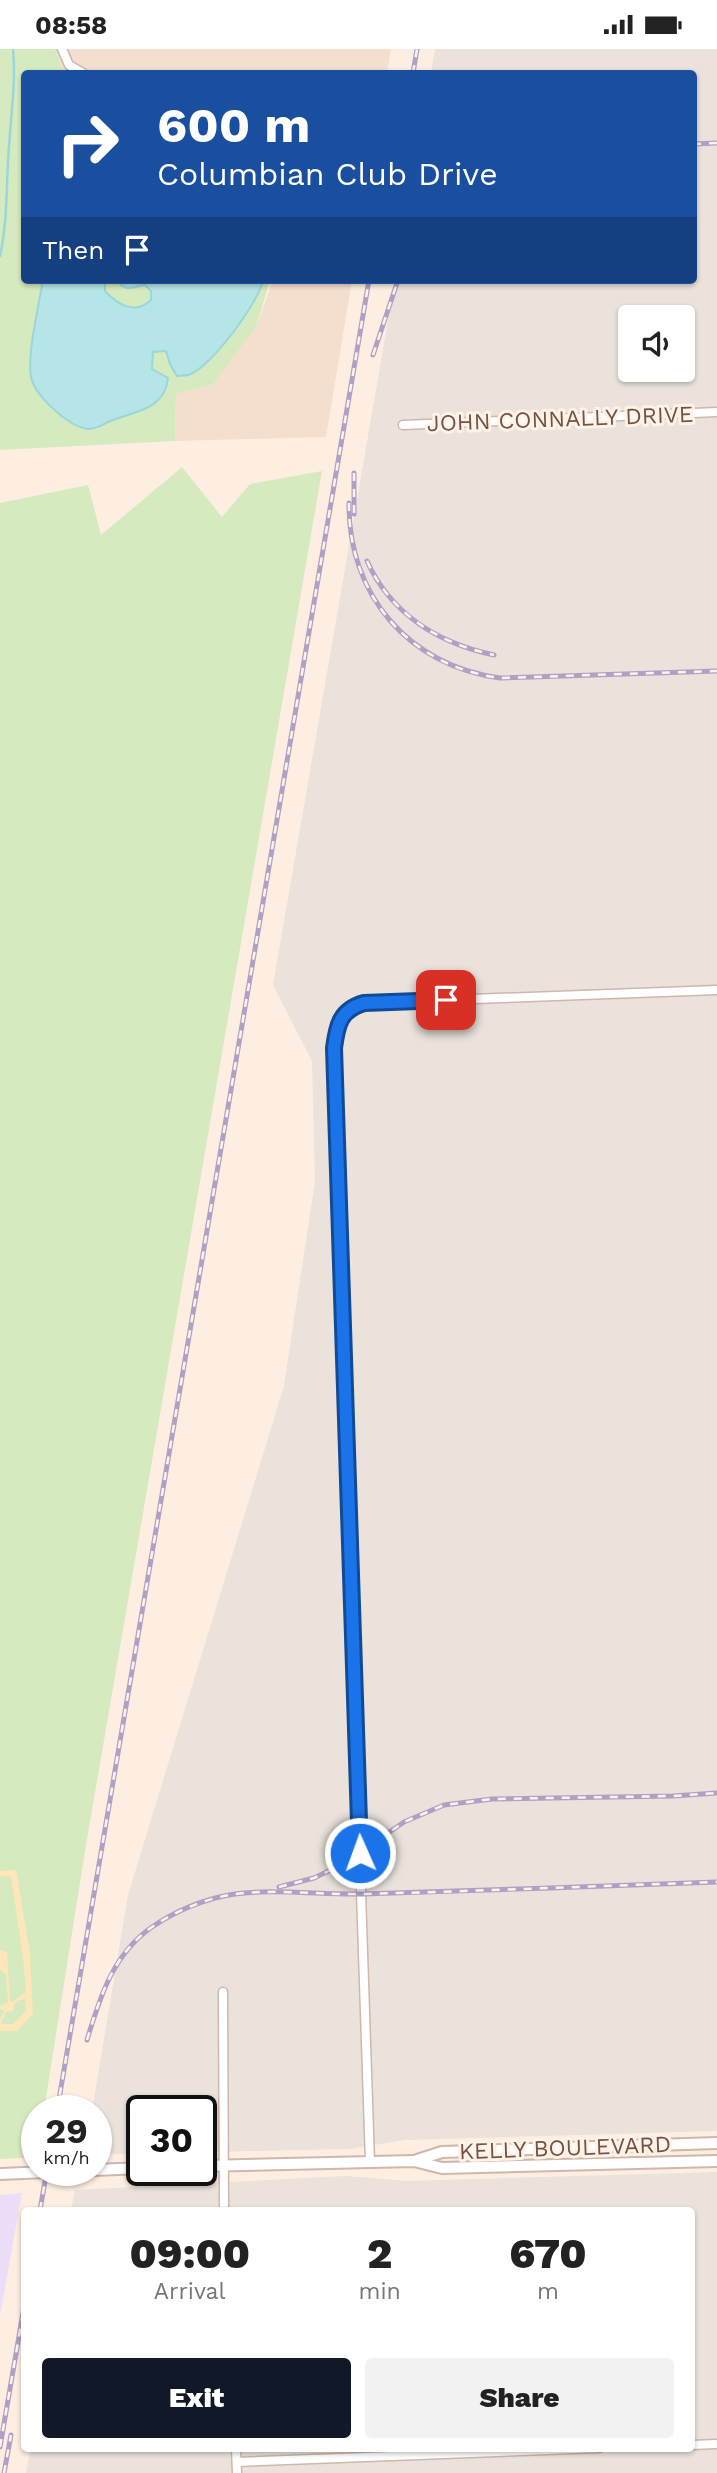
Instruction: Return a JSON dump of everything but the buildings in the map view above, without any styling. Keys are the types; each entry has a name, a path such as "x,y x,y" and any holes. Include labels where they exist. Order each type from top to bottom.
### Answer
{"street":[{"path":"62,49 69,65 78,70"},
{"name":"JOHN CONNALLY DRIVE","path":"403,425 717,412"},
{"path":"370,2162 335,1114 334,1048 338,1022 354,1006 364,1003 717,990"},
{"path":"223,1992 224,2207"},
{"name":"KELLY BOULEVARD","path":"414,2161 442,2152 717,2143"},
{"path":"551,2148 552,2166"},
{"name":"KELLY BOULEVARD","path":"217,2165 414,2161 442,2168 717,2161"},
{"path":"0,2174 126,2169"},
{"path":"695,2445 717,2444"},
{"path":"236,2452 237,2473"},
{"path":"237,2462 496,2452"}],"shaded area":[{"path":"56,49 391,49 388,70 62,68"},
{"path":"435,49 717,49 717,2131 405,2140 350,2149 217,2152 217,2095 126,2095 126,2154 112,2154 112,2095 95,2095 128,1895 284,1386 315,1181 312,1061 273,985 394,284 697,284 697,70 432,70"},
{"path":"272,284 351,284 326,437 175,441 176,394 256,327"},
{"path":"717,2172 717,2473 26,2473 30,2452 695,2452 695,2207 72,2207 75,2190 217,2186 217,2183 346,2176 406,2181"},
{"path":"22,2193 0,2316 0,2195"}],"green space":[{"path":"0,49 56,49 62,68 66,70 21,70 21,284 269,284 256,327 213,384 176,394 175,441 0,450"},
{"path":"182,467 222,517 250,484 322,471 85,1851 46,2095 21,2095 21,2158 0,2159 0,503 88,485 101,535"}],"sand":[{"path":"16,1870 30,1954 33,2014 17,2031 0,2031 0,2018 5,2011 0,2009 0,2006 8,2002 6,1974 0,1970 0,1950 7,1952 10,2001 26,1992 11,1877 0,1876 0,1871","holes":["25,1999 26,2011 13,2024 1,2024 6,2012 13,2011 14,2004 19,2000"]}],"water":[{"path":"42,284 105,284 105,291 121,304 139,307 151,300 151,291 145,285 126,288 120,284 262,284 243,318 208,361 188,375 177,376 166,351 153,352 152,369 168,378 162,396 156,403 140,411 95,428 88,429 72,423 39,393 31,377 32,342"}],"waterway":[{"path":"0,256 6,215 14,86 13,49"}],"railway":[{"path":"414,70 417,49"},
{"path":"697,144 717,143"},
{"path":"60,2095 368,284"},
{"path":"373,355 397,284"},
{"path":"354,473 354,514"},
{"path":"349,503 351,536 359,567 372,596 390,621 412,642 438,659 467,671 500,678 717,671"},
{"path":"367,561 389,596 418,623 454,643 494,655"},
{"path":"279,1887 314,1878 345,1863 404,1822 444,1805 492,1799 717,1793"},
{"path":"87,2040 103,1992 127,1950 152,1927 189,1907 219,1897 260,1892 362,1894 717,1882"},
{"path":"41,2207 44,2186"},
{"path":"0,2447 21,2324"},
{"path":"4,2473 11,2435"}],"route":[{"path":"360,1853 334,1048 338,1022 354,1006 364,1003 446,1000"}]}
